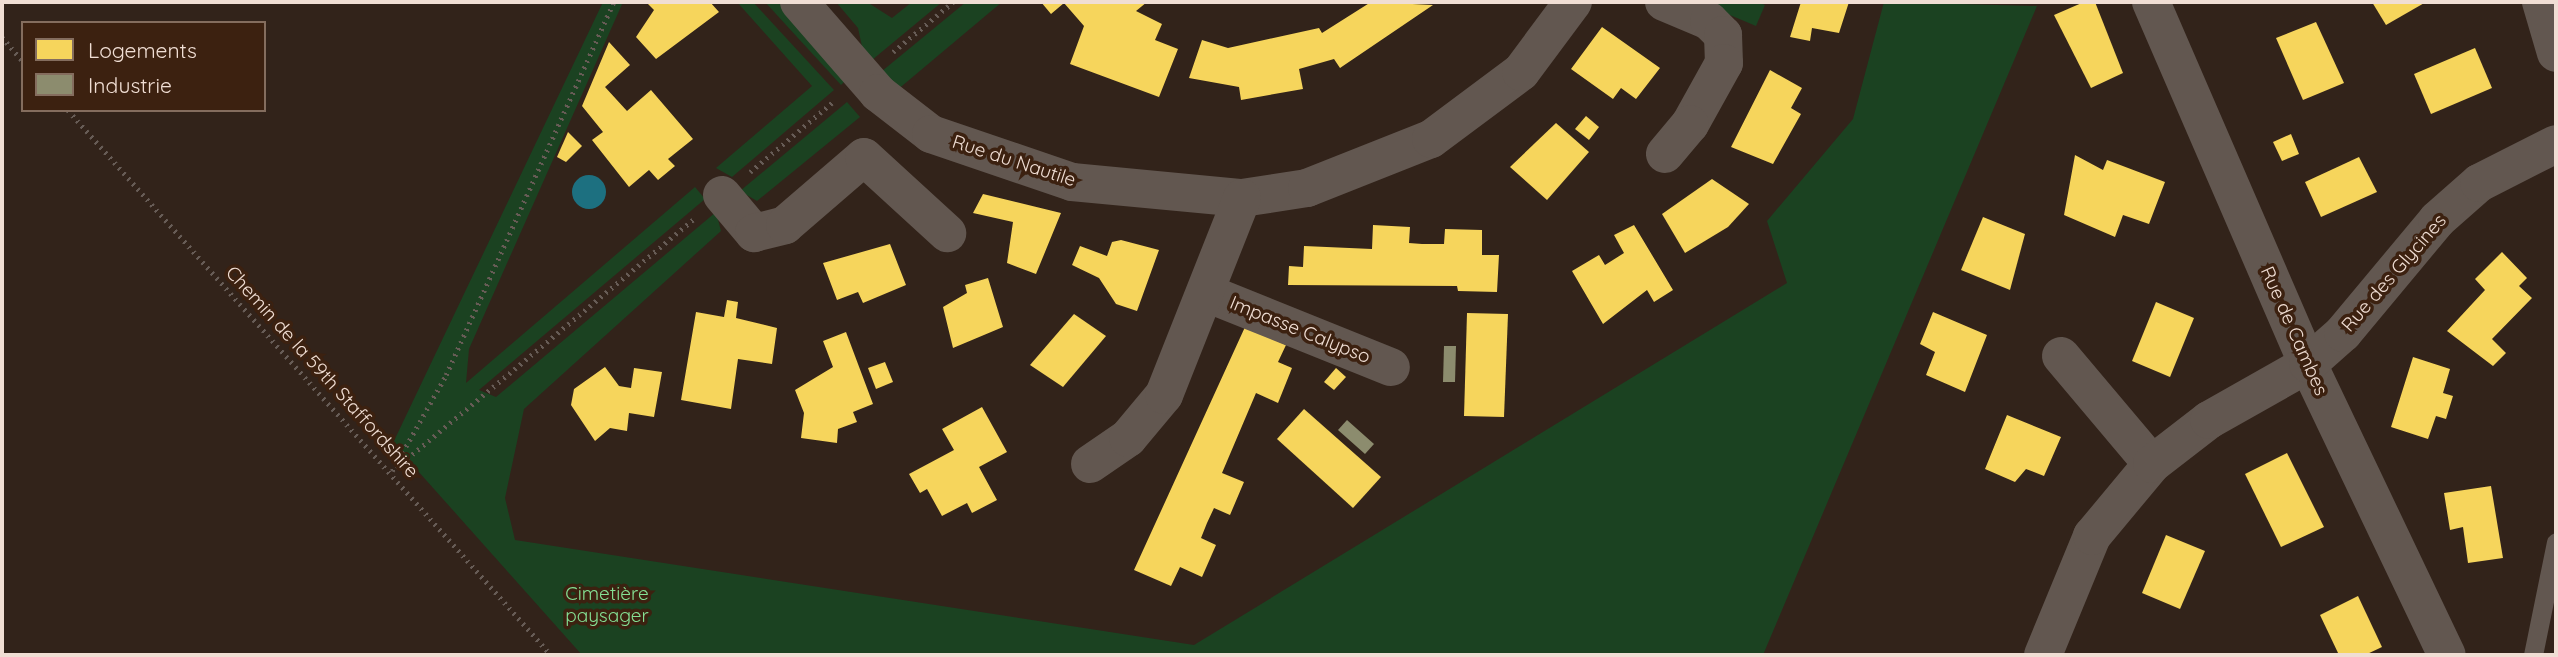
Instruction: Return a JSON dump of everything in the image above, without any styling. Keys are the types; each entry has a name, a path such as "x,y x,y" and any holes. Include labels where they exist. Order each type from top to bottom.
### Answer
{"street":[{"name":"Rue du Nautile","path":"799,2 864,77 931,134 1072,182 1241,198 1307,188 1431,139 1521,72 1573,2"},
{"path":"1664,2 1716,28 1723,35 1724,63 1690,124 1665,154"},
{"name":"Rue de Cambes","path":"2151,2 2308,364 2448,655"},
{"path":"2541,2 2556,53"},
{"name":"Rue du Nautile","path":"893,182 931,134"},
{"name":"Rue des Glycines","path":"2043,655 2092,536 2152,464 2209,420 2308,364 2343,333 2437,220 2479,183 2556,144"},
{"path":"722,196 754,233 785,225 864,157 947,233"},
{"name":"Impasse Calypso","path":"1090,464 1128,438 1164,395 1209,294 1241,198"},
{"name":"Impasse Calypso","path":"1209,294 1391,367"},
{"path":"2061,356 2152,464"}],"lane":[{"path":"2533,655 2556,542"}],"path":[{"path":"392,471 446,375 614,2"},
{"path":"392,471 953,2"},
{"path":"2,37 21,59"},
{"name":"Chemin de la 59th Staffordshire","path":"70,112 392,471 551,655"}],"green space":[{"name":"Cimetière paysager","path":"603,2 623,2 469,349 466,383 695,187 705,199 479,390 496,397 716,212 721,231 524,409 505,498 515,540 1194,645 1787,283 1767,221 1853,119 1884,2 2037,6 1763,655 582,655 393,443"},
{"path":"737,2 753,2 834,90 732,177 716,168 812,86"},
{"path":"765,2 780,2 848,78 841,85"},
{"path":"836,2 867,2 892,18 912,2 942,2 866,65 858,28"},
{"path":"966,2 1002,2 896,91 876,76"},
{"path":"1699,2 1758,2 1765,5 1756,26"},
{"path":"847,102 860,117 757,201 740,191"}],"water":[{"path":"589,175 601,180 606,192 601,204 589,209 577,204 572,192 577,180"}],"building: Logements":[{"path":"646,2 710,2 719,12 656,59 636,37 654,10"},
{"path":"1041,2 1147,2 1136,11 1162,24 1155,40 1178,49 1159,97 1070,64 1084,26 1064,3 1051,14"},
{"path":"1371,2 1433,5 1340,68 1334,59 1299,69 1303,89 1241,100 1239,87 1189,78 1202,40 1228,48 1319,28 1322,33"},
{"path":"1801,2 1849,2 1839,33 1812,28 1810,41 1790,37"},
{"path":"2084,2 2095,2 2123,73 2091,88 2054,15"},
{"path":"2372,2 2426,2 2386,25"},
{"path":"2316,22 2344,83 2303,100 2276,38"},
{"path":"1602,27 1660,68 1636,99 1621,88 1613,99 1571,69"},
{"path":"609,42 630,65 605,87 627,111 651,90 693,139 668,159 675,166 658,180 649,170 629,187 592,140 603,132 582,106"},
{"path":"2475,48 2492,88 2431,114 2414,74"},
{"path":"1770,70 1802,88 1791,108 1801,114 1773,164 1731,147"},
{"path":"1586,116 1599,127 1589,140 1575,129"},
{"path":"1556,123 1589,152 1547,200 1510,167"},
{"path":"568,132 582,146 566,162 557,157"},
{"path":"2291,134 2299,154 2282,161 2273,142"},
{"path":"2075,155 2103,170 2107,160 2165,182 2149,224 2123,215 2115,237 2064,215"},
{"path":"2359,157 2377,192 2321,217 2305,182"},
{"path":"1712,179 1749,204 1728,227 1685,253 1662,214"},
{"path":"983,194 1061,213 1036,274 1007,263 1013,222 973,213"},
{"path":"1983,217 2025,234 2010,290 1961,270"},
{"path":"1373,225 1410,227 1409,243 1422,244 1444,244 1445,229 1482,230 1482,255 1499,255 1497,292 1458,291 1457,286 1288,285 1289,266 1303,267 1304,246 1372,249"},
{"path":"1634,225 1673,290 1654,302 1647,290 1603,324 1572,271 1599,255 1605,265 1624,253 1614,235"},
{"path":"1121,240 1159,250 1137,311 1116,304 1099,278 1072,265 1080,246 1107,256 1112,242"},
{"path":"890,244 906,285 863,303 858,292 837,300 823,263"},
{"path":"2502,252 2527,278 2519,286 2532,298 2492,339 2506,353 2493,366 2447,331 2485,290 2475,279"},
{"path":"988,278 1003,327 953,348 943,307 967,293 965,285"},
{"path":"727,300 738,302 736,318 777,328 772,364 738,359 731,409 681,400 696,312 724,317"},
{"path":"2156,302 2194,318 2170,377 2132,361"},
{"path":"1933,312 1987,335 1965,392 1926,375 1935,352 1920,344"},
{"path":"1467,313 1508,314 1504,417 1464,416"},
{"path":"1074,314 1106,336 1063,387 1030,365"},
{"path":"1245,327 1286,345 1278,362 1292,368 1278,403 1256,393 1222,473 1244,482 1230,515 1214,508 1207,523 1201,538 1216,545 1202,577 1180,567 1171,586 1134,570"},
{"path":"846,332 873,404 853,412 857,422 838,429 837,443 801,438 804,413 795,390 833,367 823,341"},
{"path":"2413,357 2450,369 2443,393 2453,396 2446,419 2436,416 2428,439 2391,427"},
{"path":"885,362 893,382 876,389 868,368"},
{"path":"605,367 619,386 631,388 634,368 662,372 654,417 629,413 627,431 610,428 595,441 571,405 574,389"},
{"path":"1336,368 1346,377 1334,390 1324,382"},
{"path":"982,407 1007,452 979,467 997,500 972,513 967,503 942,516 927,489 920,493 909,474 954,450 942,429"},
{"path":"1304,409 1381,477 1353,508 1277,439"},
{"path":"2007,415 2061,437 2044,476 2026,469 2015,482 1985,469"},
{"path":"2287,453 2324,527 2281,547 2245,474"},
{"path":"2491,486 2503,558 2468,563 2463,527 2450,530 2444,493"},
{"path":"2166,535 2205,551 2180,609 2142,593"},
{"path":"2358,596 2382,647 2365,655 2339,655 2320,615"}],"building: Industrie":[{"path":"1444,346 1456,346 1455,382 1443,382"},
{"path":"1347,420 1374,444 1365,454 1338,430"}]}
